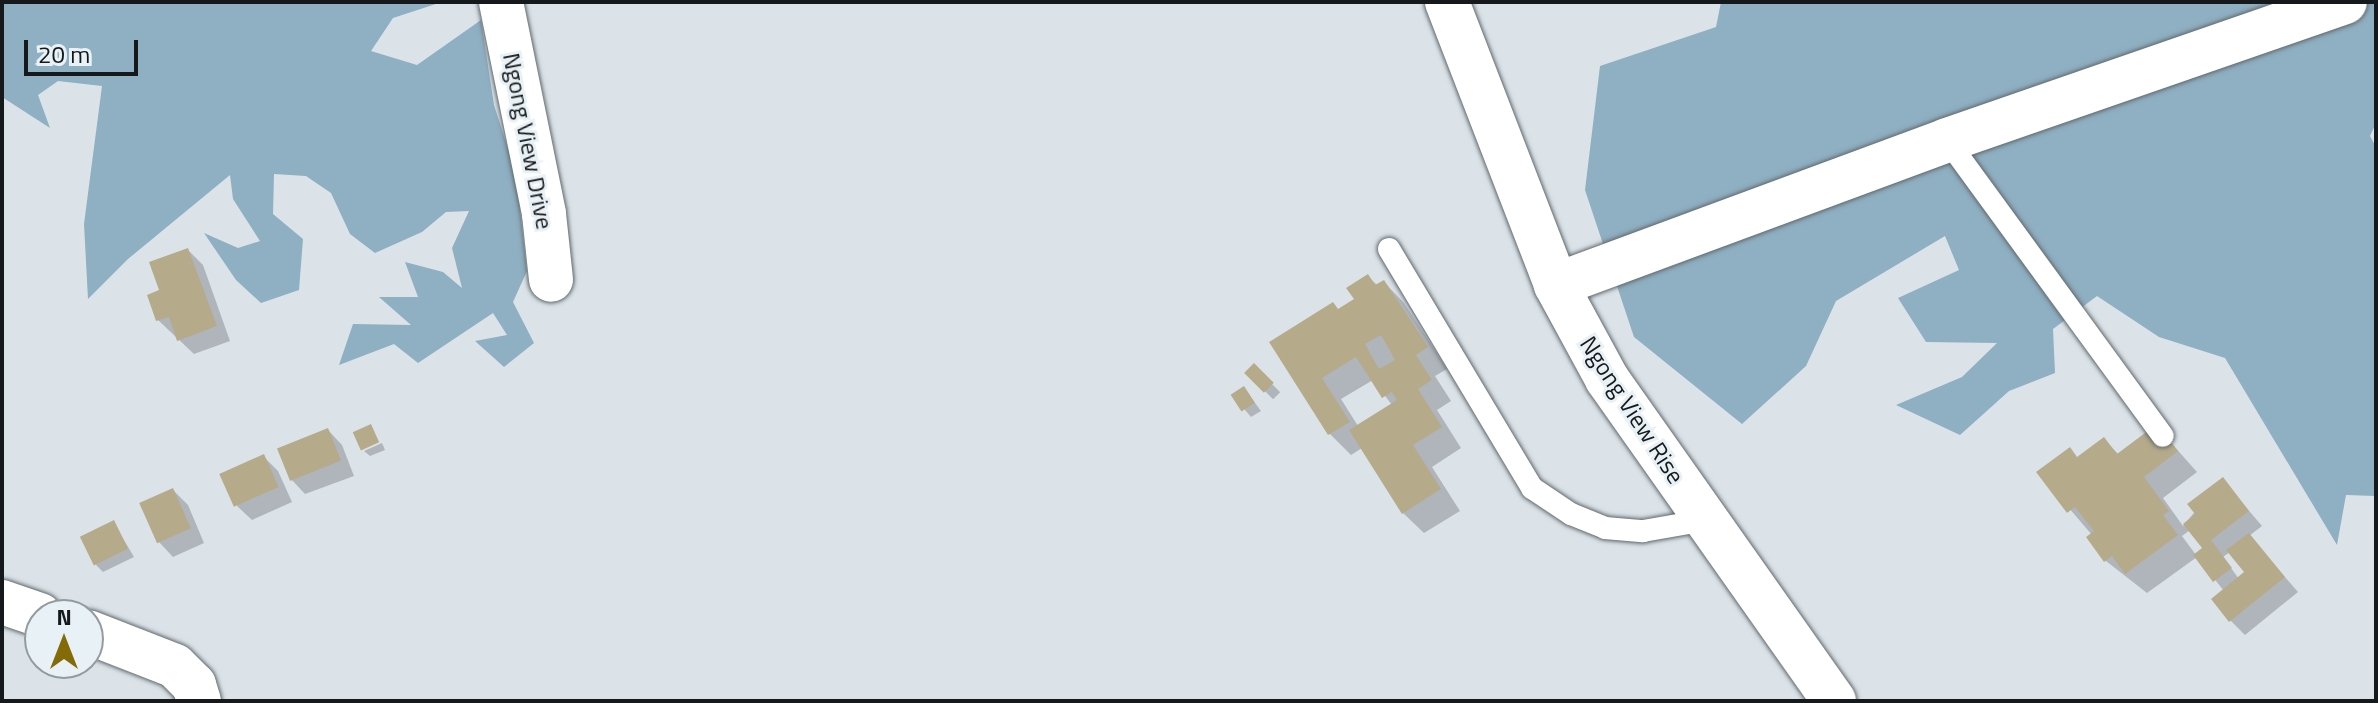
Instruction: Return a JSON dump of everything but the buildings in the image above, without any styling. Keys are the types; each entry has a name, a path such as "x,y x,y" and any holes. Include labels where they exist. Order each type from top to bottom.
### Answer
{"street":[{"name":"Ngong View Drive","path":"501,2 544,214 551,280"},
{"name":"Ngong View Rise","path":"1447,2 1556,285 1607,379 1834,701"},
{"path":"1556,285 1947,140 2345,2"},
{"path":"2,602 24,610"},
{"path":"104,638 175,666 194,685 199,701"}],"lane":[{"path":"1947,140 2163,436"},
{"path":"1389,249 1532,488 1571,514 1605,528 1643,531 1706,520"}],"shaded area":[{"path":"2,2 442,2 393,18 371,51 417,65 481,20 494,105 516,174 527,271 513,302 534,343 504,367 475,341 507,335 493,313 418,363 394,344 339,365 353,324 411,325 379,297 418,297 405,262 443,272 462,288 452,248 469,211 446,212 422,232 375,253 350,234 331,193 306,176 274,174 273,214 303,239 299,290 261,303 236,280 204,233 238,248 260,241 233,199 230,175 128,259 88,299 84,224 102,86 58,81 38,95 50,128 2,97"},
{"path":"1721,2 2376,2 2376,123 2370,136 2376,147 2376,496 2346,495 2337,545 2225,358 2159,337 2097,296 2053,329 2055,373 2009,391 1960,435 1896,405 1962,377 1997,343 1926,342 1898,298 1959,270 1945,236 1836,301 1806,366 1742,424 1634,337 1585,190 1600,66 1716,27"}]}
